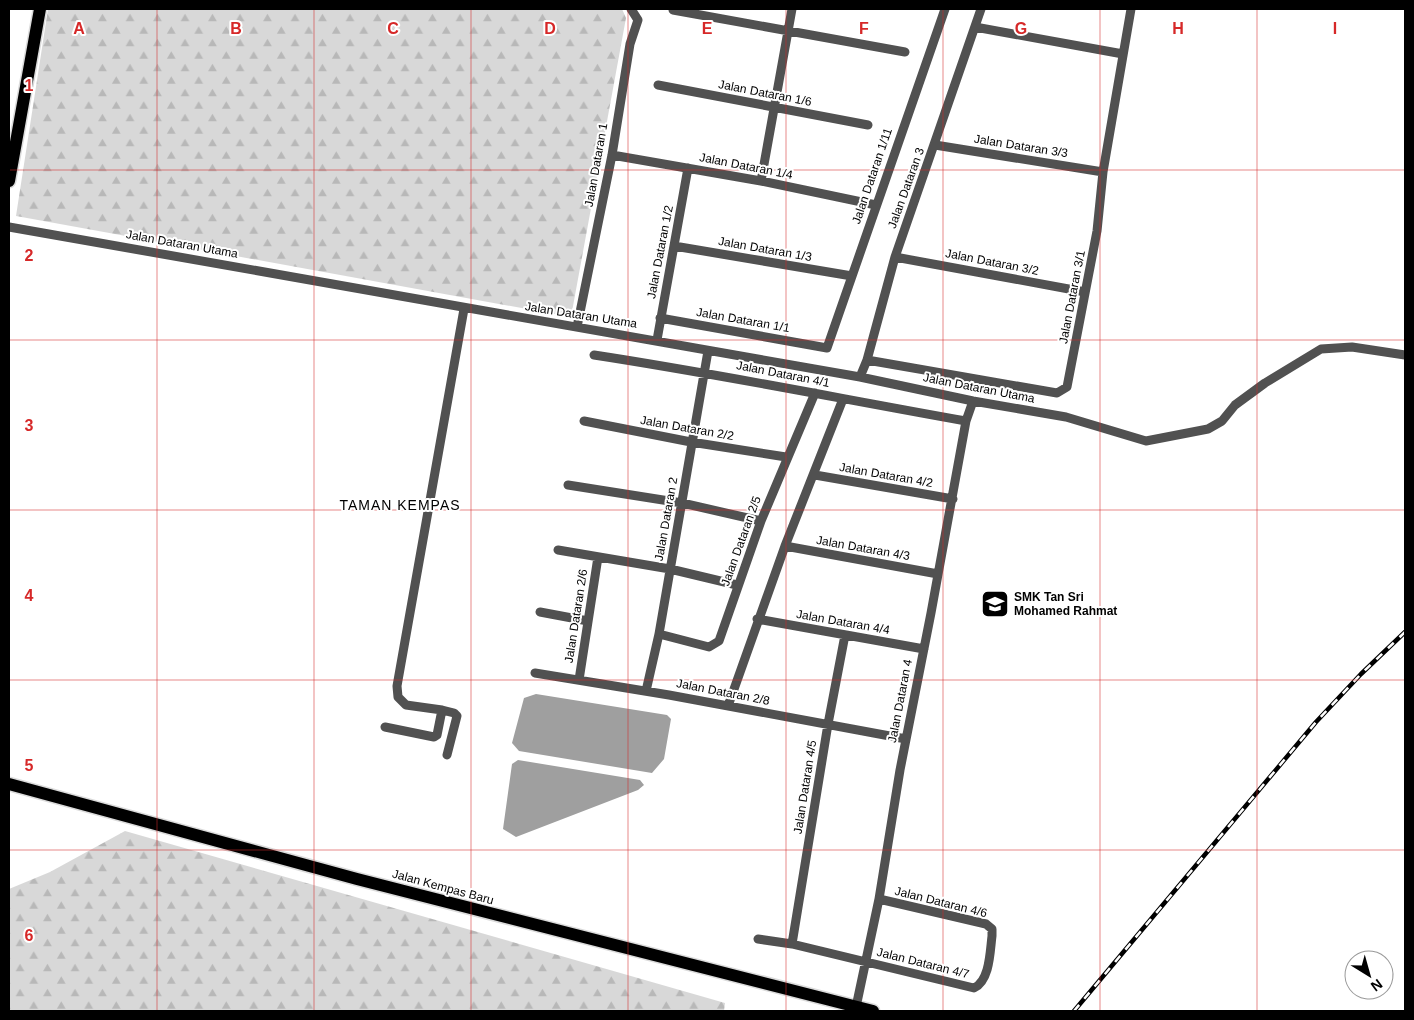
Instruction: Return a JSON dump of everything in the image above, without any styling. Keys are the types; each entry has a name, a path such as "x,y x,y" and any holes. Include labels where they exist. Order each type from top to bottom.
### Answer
{"main road":[{"path":"9,177 40,9"},
{"name":"Jalan Kempas Baru","path":"10,785 376,884 872,1011"}],"street":[{"name":"Jalan Dataran 1","path":"577,327 612,155 630,44 638,20 631,9"},
{"path":"760,181 792,9"},
{"name":"Jalan Dataran 1/11","path":"822,347 827,348 829,344 945,9"},
{"name":"Jalan Dataran 3","path":"860,377 867,360 895,257 981,9"},
{"name":"Jalan Dataran 3/1","path":"867,360 1057,393 1067,386 1097,231 1104,172 1131,9"},
{"path":"673,10 788,33 905,52"},
{"path":"974,26 1123,54"},
{"name":"Jalan Dataran 1/6","path":"658,85 868,125"},
{"name":"Jalan Dataran 3/3","path":"935,145 1104,172"},
{"name":"Jalan Dataran 1/4","path":"612,155 760,181 876,205"},
{"name":"Jalan Dataran 1/2","path":"657,340 688,168"},
{"name":"Jalan Dataran Utama","path":"9,227 160,252 464,309 657,340 860,377 973,401 1066,417 1146,441 1208,429 1222,421 1235,405 1265,383 1321,350 1352,347 1405,355"},
{"name":"Jalan Dataran 1/3","path":"674,246 852,276"},
{"name":"Jalan Dataran 3/2","path":"895,257 1085,292"},
{"path":"447,755 457,716 454,713 442,710 406,705 398,697 397,686 464,309"},
{"name":"Jalan Dataran 1/1","path":"660,318 822,347"},
{"name":"Jalan Dataran 2","path":"646,691 659,634 708,350"},
{"name":"Jalan Dataran 4/1","path":"594,355 705,372 843,400 966,421"},
{"name":"Jalan Dataran 2/5","path":"659,634 709,647 718,641 786,457 815,393"},
{"path":"728,706 784,546 815,475 843,400"},
{"name":"Jalan Dataran 4","path":"856,1007 879,899 906,739 953,500 966,421 973,401"},
{"name":"Jalan Dataran 2/2","path":"584,421 691,442 786,457"},
{"name":"Jalan Dataran 4/2","path":"815,475 953,500"},
{"path":"568,485 682,503 761,522"},
{"name":"Jalan Dataran 4/3","path":"784,546 938,574"},
{"path":"558,550 670,569 738,585"},
{"name":"Jalan Dataran 2/6","path":"579,680 598,557"},
{"path":"540,612 588,622"},
{"name":"Jalan Dataran 4/4","path":"757,619 924,649"},
{"name":"Jalan Dataran 4/5","path":"792,944 828,724 845,635"},
{"name":"Jalan Dataran 2/8","path":"535,673 646,691 906,739"},
{"path":"385,726 434,737 437,734 442,710"},
{"name":"Jalan Dataran 4/6","path":"879,899 986,924 992,929 985,977 980,986 974,988"},
{"path":"758,939 792,944 866,962"},
{"name":"Jalan Dataran 4/7","path":"866,962 974,988"}],"green space":[{"path":"48,9 622,9 626,18 571,317 16,216"},
{"path":"125,831 725,1003 724,1011 9,1011 9,889 50,872"}],"shaded area":[{"path":"536,694 667,715 671,719 664,759 652,773 519,751 512,743 524,698"},
{"path":"518,760 640,780 644,785 638,790 516,837 503,829 512,764"}],"railway":[{"path":"1074,1011 1316,722 1361,674 1405,632"}],"place":[{"name":"SMK Tan Sri Mohamed Rahmat","path":"995,604"}],"district":[{"name":"TAMAN KEMPAS","path":"400,505"}]}
